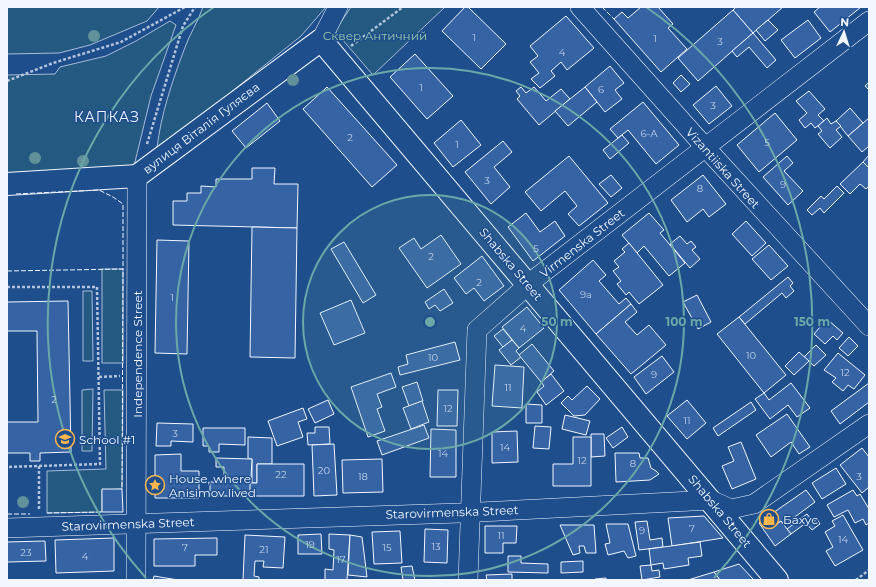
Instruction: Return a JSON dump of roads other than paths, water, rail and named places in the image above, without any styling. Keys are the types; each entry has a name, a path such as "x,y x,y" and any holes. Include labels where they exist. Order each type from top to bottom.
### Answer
{"main road":[{"name":"вулиця Віталія Гуляєва","path":"7,184 137,176 321,40"},
{"name":"Shabska Street","path":"321,40 777,580"}],"street":[{"name":"вулиця Віталія Гуляєва","path":"321,40 338,7"},
{"name":"Vizantiiska Street","path":"580,7 705,147 869,326"},
{"name":"Virmenska Street","path":"468,580 469,512 477,330 528,285 869,21"},
{"name":"Independence Street","path":"136,580 137,176"},
{"name":"Starovirmenska Street","path":"7,528 469,512 711,500 731,509 754,504 869,424"}],"place":[{"name":"School #1","path":"65,439"},
{"name":"House, where Anisimov lived","path":"155,485"},
{"name":"Бахус","path":"769,519"}],"district":[{"name":"КАПКАЗ","path":"107,117"}],"park label":[{"name":"Сквер Античний","path":"375,35"}]}
